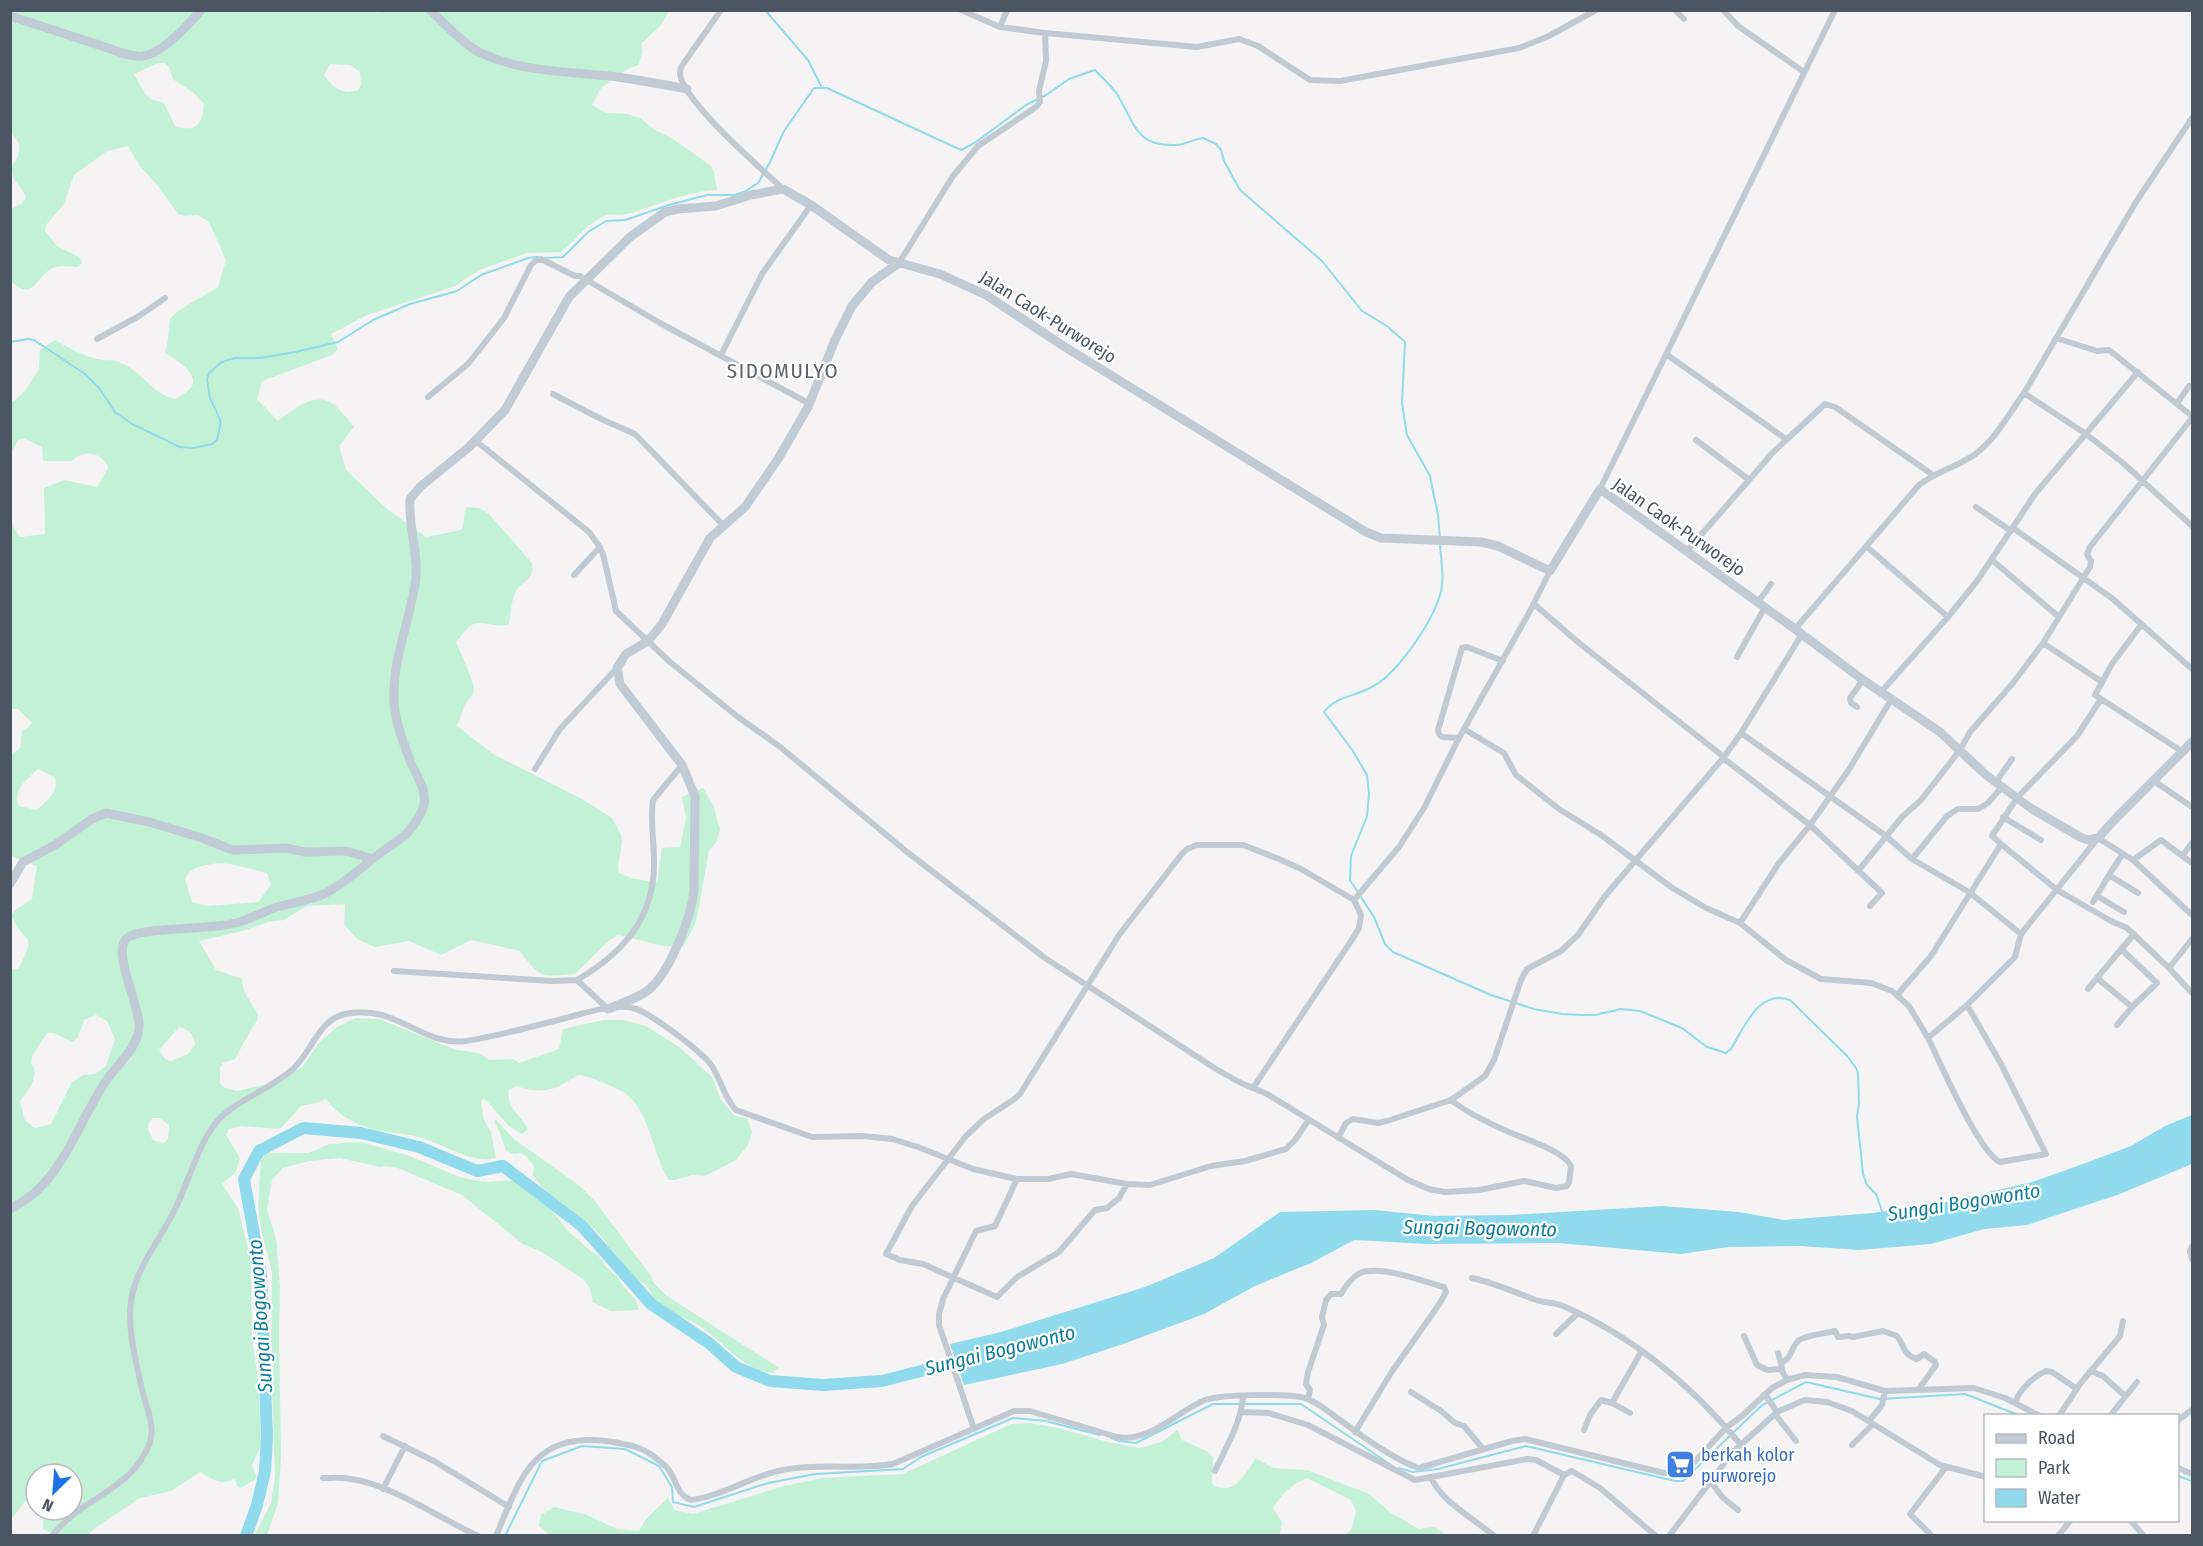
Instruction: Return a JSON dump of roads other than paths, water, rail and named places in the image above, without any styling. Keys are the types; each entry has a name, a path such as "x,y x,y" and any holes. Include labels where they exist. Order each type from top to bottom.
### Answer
{"street":[{"path":"10,16 142,57 170,41 201,10"},
{"path":"430,10 464,42 478,51 517,64 559,72 623,78 687,89"},
{"path":"721,10 681,67 681,75 694,99 758,167 783,189"},
{"path":"960,10 1000,27 1045,33 1197,46 1239,39 1258,46 1310,80 1341,81 1519,48 1549,36 1596,10"},
{"path":"1000,27 1007,10"},
{"path":"1675,10 1684,19"},
{"path":"1723,10 1738,26 1804,72"},
{"path":"1600,489 1835,10"},
{"path":"535,770 560,729 616,671 626,654 648,641 662,624 710,538 745,507 778,459 810,404 835,340 852,306 872,282 899,263 953,176 978,146 1040,102 1039,91 1045,71 1045,33"},
{"path":"1338,1138 1346,1124 1353,1119 1381,1123 1451,1100 1485,1076 1491,1068 1521,980 1527,969 1561,951 1572,941 1605,896 1723,758 1741,733 1799,632 1919,484 1933,474 1966,461 1999,429 2025,393 2136,202 2193,118"},
{"path":"10,1209 19,1205 43,1185 65,1157 76,1132 108,1078 128,1055 135,1041 140,1026 123,954 127,938 137,933 153,930 225,926 323,894 340,884 410,831 424,805 423,791 411,762 394,705 395,664 411,603 417,566 410,499 420,487 476,441 513,399 568,297 630,237 665,212 716,206 751,195 783,189"},
{"name":"Jalan Caok-Purworejo","path":"783,189 889,260 940,274 986,295 1065,348 1366,532 1381,538 1481,542 1498,546 1550,572 1600,489 1863,680 1940,732 2017,798 2082,838 2089,840 2098,838"},
{"path":"721,355 762,274 811,206"},
{"path":"428,397 468,364 484,340 504,318 533,263 542,259 586,280 810,404"},
{"path":"97,339 139,316 165,298"},
{"path":"1858,871 1886,836 1921,800 1960,750 1970,732 2013,683 2043,643 2091,565 2087,554 2090,546 2193,417 2178,402 2109,350 2097,351 2056,338"},
{"path":"1666,354 1786,439"},
{"path":"1881,692 1965,597 2035,494 2138,372"},
{"path":"2178,402 2189,386"},
{"path":"2025,393 2086,434 2193,526"},
{"path":"554,394 635,434 723,525"},
{"path":"1687,551 1748,479 1786,439 1825,404 1830,405 1933,474"},
{"path":"1696,440 1748,479"},
{"path":"476,441 589,532 600,547 616,611 648,641 694,682 779,746 907,852 1045,958 1216,1069 1253,1088 1408,1180 1435,1191 1479,1190 1524,1181 1556,1188 1567,1186 1571,1166 1565,1158 1545,1146 1484,1120 1451,1100"},
{"path":"1976,507 2012,529 2113,599 2192,669"},
{"path":"574,575 600,547"},
{"path":"1867,547 1948,617"},
{"path":"1992,560 2059,617"},
{"path":"1356,898 1406,837 1424,808 1459,738 1550,572"},
{"path":"1737,657 1771,584"},
{"path":"1534,604 1723,758 1810,825 1882,893 1870,906"},
{"path":"2141,625 2095,695 2183,752"},
{"path":"2043,643 2102,682"},
{"path":"1459,738 1442,737 1438,730 1462,648 1467,647 1503,661"},
{"path":"52,1536 67,1518 130,1476 149,1444 151,1424 136,1361 130,1304 139,1274 176,1208 196,1160 221,1118 293,1069 325,1026 336,1017 358,1012 383,1014 430,1035 458,1041 502,1034 606,1007 640,996 657,981 673,953 693,900 695,796 682,765 620,684 616,671"},
{"path":"1857,707 1850,701 1863,680"},
{"path":"2101,699 2077,736 2017,798 1992,836 2057,890 2127,928 2193,993"},
{"path":"1740,923 1779,863 1831,795 1891,700"},
{"path":"1464,729 1504,753 1516,775 1529,786 1635,860 1654,876 1688,897 1740,923 1765,942 1776,954 1816,977 1871,983 1897,995 1909,1006 1928,1038 1968,1118 1992,1158 2000,1162 2046,1154 2001,1064 1967,1005"},
{"path":"1741,733 1831,795 1886,836 1912,859 1969,892 2021,934"},
{"path":"1928,1038 1967,1005 2015,957 2021,934 2098,838 2193,742"},
{"path":"1912,859 1947,816 1958,809 1978,809 1988,803 2012,759"},
{"path":"394,971 552,981 577,980 601,966 629,939 640,921 654,876 653,800 682,765"},
{"path":"2154,781 2193,807"},
{"path":"10,884 23,862 106,813 200,837 233,850 286,848 305,852 346,851 373,859"},
{"path":"2003,817 2041,840"},
{"path":"2098,838 2133,860 2193,915"},
{"path":"2133,860 2161,840 2193,863"},
{"path":"2182,855 2193,843"},
{"path":"1127,1184 1119,1198 1107,1208 1095,1210 1059,1252 1017,1277 1000,1296 994,1297 923,1264 900,1260 886,1254 912,1206 975,1127 1020,1094 1119,935 1181,855 1187,849 1197,845 1234,844 1252,847 1301,869 1356,898 1361,915 1359,928 1253,1088"},
{"path":"1897,995 1931,956 2001,844"},
{"path":"2122,855 2095,899 2124,912"},
{"path":"2109,875 2138,893"},
{"path":"2088,989 2134,934"},
{"path":"2169,968 2193,939"},
{"path":"2116,1025 2157,983 2121,949"},
{"path":"2097,978 2132,1007"},
{"path":"577,980 606,1007 633,1008 665,1025 708,1061 729,1103 736,1110 802,1135 892,1139 987,1173 1017,1179 1048,1179 1071,1174 1127,1184 1150,1185 1211,1166 1245,1161 1286,1149 1308,1121"},
{"path":"974,1429 939,1325 940,1306 978,1229 995,1226 1017,1179"},
{"path":"2193,1246 2190,1251 2193,1259"},
{"path":"1308,1399 1310,1390 1306,1384 1308,1372 1324,1325 1322,1317 1326,1300 1331,1294 1341,1294 1349,1282 1361,1273 1374,1270 1444,1287 1446,1292 1440,1303 1390,1373 1355,1431"},
{"path":"1472,1278 1494,1282 1536,1299 1560,1305 1609,1329 1688,1387 1742,1445"},
{"path":"1556,1334 1578,1313"},
{"path":"2060,1414 2090,1371 2120,1336 2123,1321"},
{"path":"1744,1336 1757,1365 1767,1370 1781,1367 1801,1339 1835,1331 1838,1337 1853,1338 1887,1331 1897,1335 1904,1351 1911,1357 1917,1359 1924,1354 1935,1362 1936,1365 1919,1389"},
{"path":"1612,1403 1641,1352"},
{"path":"1778,1353 1787,1380"},
{"path":"2015,1403 2017,1397 2032,1380 2046,1371 2059,1376 2077,1389"},
{"path":"2090,1371 2103,1376 2125,1396"},
{"path":"496,1536 529,1466 554,1448 575,1440 629,1444 646,1451 666,1466 681,1494 691,1500 779,1471 811,1467 893,1464 1007,1413 1030,1411 1117,1437 1128,1438 1161,1426 1215,1397 1308,1399 1322,1406 1355,1431 1405,1462 1419,1468 1525,1439 1629,1465 1678,1474 1690,1468 1728,1428 1766,1395 1787,1380 1805,1375 1821,1374 1837,1377 1885,1392 1974,1388 1990,1392 2036,1414"},
{"path":"2112,1414 2137,1383"},
{"path":"1411,1392 1455,1423 1464,1426 1484,1449"},
{"path":"1852,1445 1882,1405 1885,1392"},
{"path":"1766,1395 1796,1441"},
{"path":"1215,1471 1241,1411 1243,1398"},
{"path":"1584,1430 1590,1415 1601,1400 1630,1413"},
{"path":"1669,1536 1707,1483 1742,1445 1776,1411 1800,1401 1817,1400 1852,1411 1946,1467 1983,1477"},
{"path":"2179,1419 2193,1410"},
{"path":"1241,1411 1269,1413 1308,1425 1409,1477 1421,1480 1527,1459 1536,1460 1564,1476"},
{"path":"383,1436 434,1461 508,1507"},
{"path":"383,1489 405,1446"},
{"path":"1932,1536 1911,1514 1946,1467"},
{"path":"2179,1468 2193,1474"},
{"path":"1533,1536 1564,1476 1572,1471 1600,1488 1656,1536"},
{"path":"1431,1477 1445,1496 1494,1536"},
{"path":"323,1478 350,1478 383,1489 478,1536"},
{"path":"1707,1483 1712,1484 1722,1497 1738,1510"},
{"path":"2058,1536 2070,1522"},
{"path":"2131,1522 2144,1536"}],"water":[{"path":"2192,1115 2192,1164 2117,1195 2027,1225 1984,1229 1931,1244 1859,1250 1800,1246 1728,1247 1681,1254 1559,1243 1427,1244 1354,1240 1311,1263 1255,1286 1204,1314 1062,1364 964,1385 950,1344 1001,1332 1145,1287 1214,1258 1280,1212 1374,1210 1435,1216 1510,1215 1662,1206 1739,1212 1784,1220 1873,1213 1942,1203 2032,1182 2131,1146 2165,1126"}],"waterway":[{"path":"765,10 808,60 821,86"},
{"path":"543,258 563,257 588,232 606,221 625,220 707,195 735,195 746,191 758,183 784,131 814,88 827,88 961,150 976,142 1026,105 1069,79 1095,70 1115,91 1138,131 1152,142 1162,145 1179,145 1203,138 1216,144 1240,190 1322,261 1362,311 1387,326 1405,342 1402,403 1407,435 1430,476 1440,538"},
{"path":"10,342 34,340 85,374 99,388 115,412 132,424 180,447 193,448 212,444 217,440 221,422 210,398 207,379 209,373 222,362 234,358 261,358 338,342 373,320 410,304 457,291 481,275 528,258 538,257"},
{"path":"1440,544 1442,576 1440,595 1421,634 1401,662 1379,683 1339,700 1324,712 1353,751 1367,775 1369,794 1367,816 1351,856 1350,880 1374,917 1385,944 1393,952 1491,995 1534,1009 1582,1015 1595,1015 1621,1009 1640,1011 1682,1028 1707,1047 1726,1053 1731,1049 1747,1021 1761,1005 1779,998 1790,1000 1848,1057 1856,1068 1859,1104 1857,1116 1863,1174 1867,1185 1876,1194 1883,1214"},
{"name":"Sungai Bogowonto","path":"246,1536 257,1505 265,1471 267,1437 261,1273 244,1179 259,1151 303,1128 361,1133 419,1147 477,1171 503,1166 582,1226 651,1304 709,1343 736,1367 770,1381 823,1385 882,1381 964,1360"},
{"path":"1399,1468 1413,1472 1438,1469 1526,1446 1683,1481 1761,1406 1806,1382 1880,1399 1965,1394 2016,1414"},
{"path":"1111,1438 1136,1443 1213,1404 1301,1404 1391,1465"},
{"path":"505,1536 542,1461 582,1446 625,1449 659,1466 672,1487 673,1502 694,1507 768,1483 815,1474 903,1469 921,1457 1013,1418 1046,1421 1100,1435"},
{"path":"2179,1476 2192,1481"}],"place":[{"name":"berkah kolor purworejo","path":"1680,1465"}],"district":[{"name":"SIDOMULYO","path":"783,371"}]}
